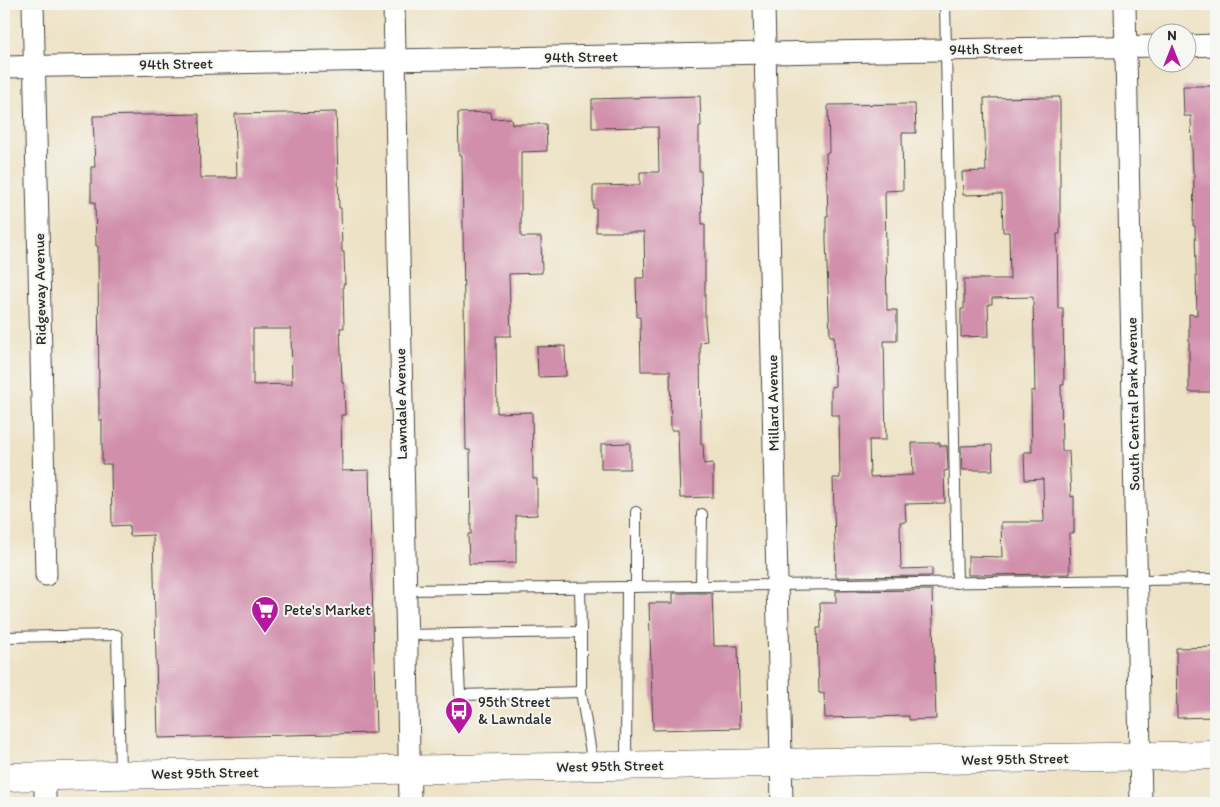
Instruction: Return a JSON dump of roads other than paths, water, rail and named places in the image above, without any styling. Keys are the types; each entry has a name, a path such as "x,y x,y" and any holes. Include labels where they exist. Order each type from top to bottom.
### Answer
{"main road":[{"name":"West 95th Street","path":"4,777 1216,755"}],"street":[{"name":"Ridgeway Avenue","path":"33,4 46,575"},
{"name":"Lawndale Avenue","path":"394,4 410,803"},
{"name":"Millard Avenue","path":"764,4 782,803"},
{"name":"South Central Park Avenue","path":"1125,4 1141,803"},
{"path":"1198,46 1216,45"},
{"name":"94th Street","path":"4,67 1148,46"},
{"path":"44,776 45,803"}],"lane":[{"path":"945,4 957,583"},
{"path":"626,766 631,587 636,512"},
{"path":"701,586 702,514"},
{"path":"405,590 1216,579"},
{"path":"580,588 581,692 593,766"},
{"path":"406,635 581,632"},
{"path":"457,634 460,695 581,692"},
{"path":"4,637 117,635 120,775"}],"place":[{"name":"Pete's Market","path":"265,634"},
{"name":"95th Street & Lawndale","path":"459,735"}]}
